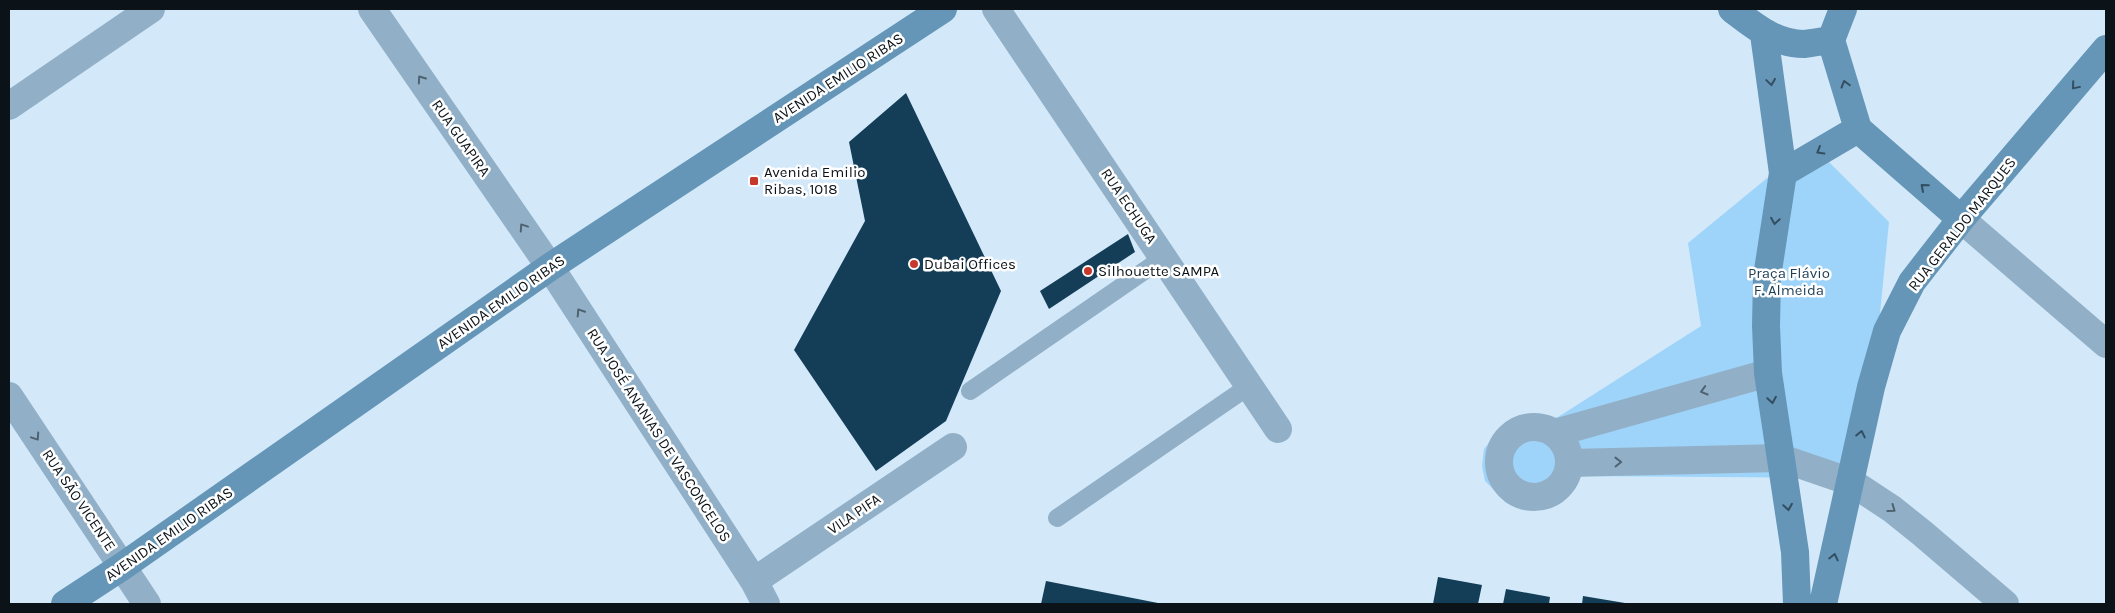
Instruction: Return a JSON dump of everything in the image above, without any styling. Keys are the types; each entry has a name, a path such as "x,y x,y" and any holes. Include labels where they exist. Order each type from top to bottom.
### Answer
{"street":[{"path":"9,106 151,9"},
{"name":"RUA GUAPIRA","path":"372,9 550,267"},
{"name":"AVENIDA EMILIO RIBAS","path":"64,604 123,566 550,267 943,9"},
{"name":"RUA ECHUGA","path":"996,9 1278,429"},
{"path":"1732,9 1764,34 1786,41 1803,44 1831,40"},
{"path":"1843,9 1831,40 1858,129 2106,344"},
{"path":"1764,34 1783,173 1767,277 1768,373 1781,458 1797,604"},
{"name":"RUA GERALDO MARQUES","path":"1823,604 1871,387 1887,331 1912,282 1961,219 2106,49"},
{"path":"1783,173 1858,129"},
{"name":"RUA JOSÉ ANANIAS DE VASCONCELOS","path":"550,267 760,593"},
{"path":"1554,433 1768,373"},
{"name":"RUA SÃO VICENTE","path":"9,396 148,604"},
{"path":"1533,426 1544,427 1554,433 1563,441 1570,463 1561,485 1541,497 1529,497 1518,494 1508,487 1498,466 1499,454 1503,444 1511,434 1521,428 1533,426"},
{"name":"VILA PIFA","path":"760,593 953,447"},
{"path":"1570,463 1781,458 1851,482 1892,509 2004,604"}],"lane":[{"path":"970,391 1163,258"},
{"path":"1057,518 1249,386"}],"green space":[{"name":"Praça Flávio F. Almeida","path":"1810,143 1889,222 1879,324 1852,453 1827,478 1582,476 1542,507 1506,502 1485,481 1482,466 1484,449 1500,429 1558,417 1701,326 1688,243"}],"building":[{"name":"Dubai Offices","path":"906,93 1001,291 946,421 876,471 794,350 865,221 849,142"},
{"name":"Silhouette SAMPA","path":"1128,234 1135,252 1049,309 1040,291"},
{"path":"1438,577 1482,585 1478,604 1433,604"},
{"path":"1046,581 1158,603 1158,604 1041,604"},
{"path":"1506,589 1550,597 1549,604 1503,604"},
{"path":"1583,596 1625,603 1625,604 1582,604"}],"place":[{"name":"Avenida Emilio Ribas, 1018","path":"754,181"},
{"name":"Dubai Offices","path":"914,264"},
{"name":"Silhouette SAMPA","path":"1088,271"}]}
